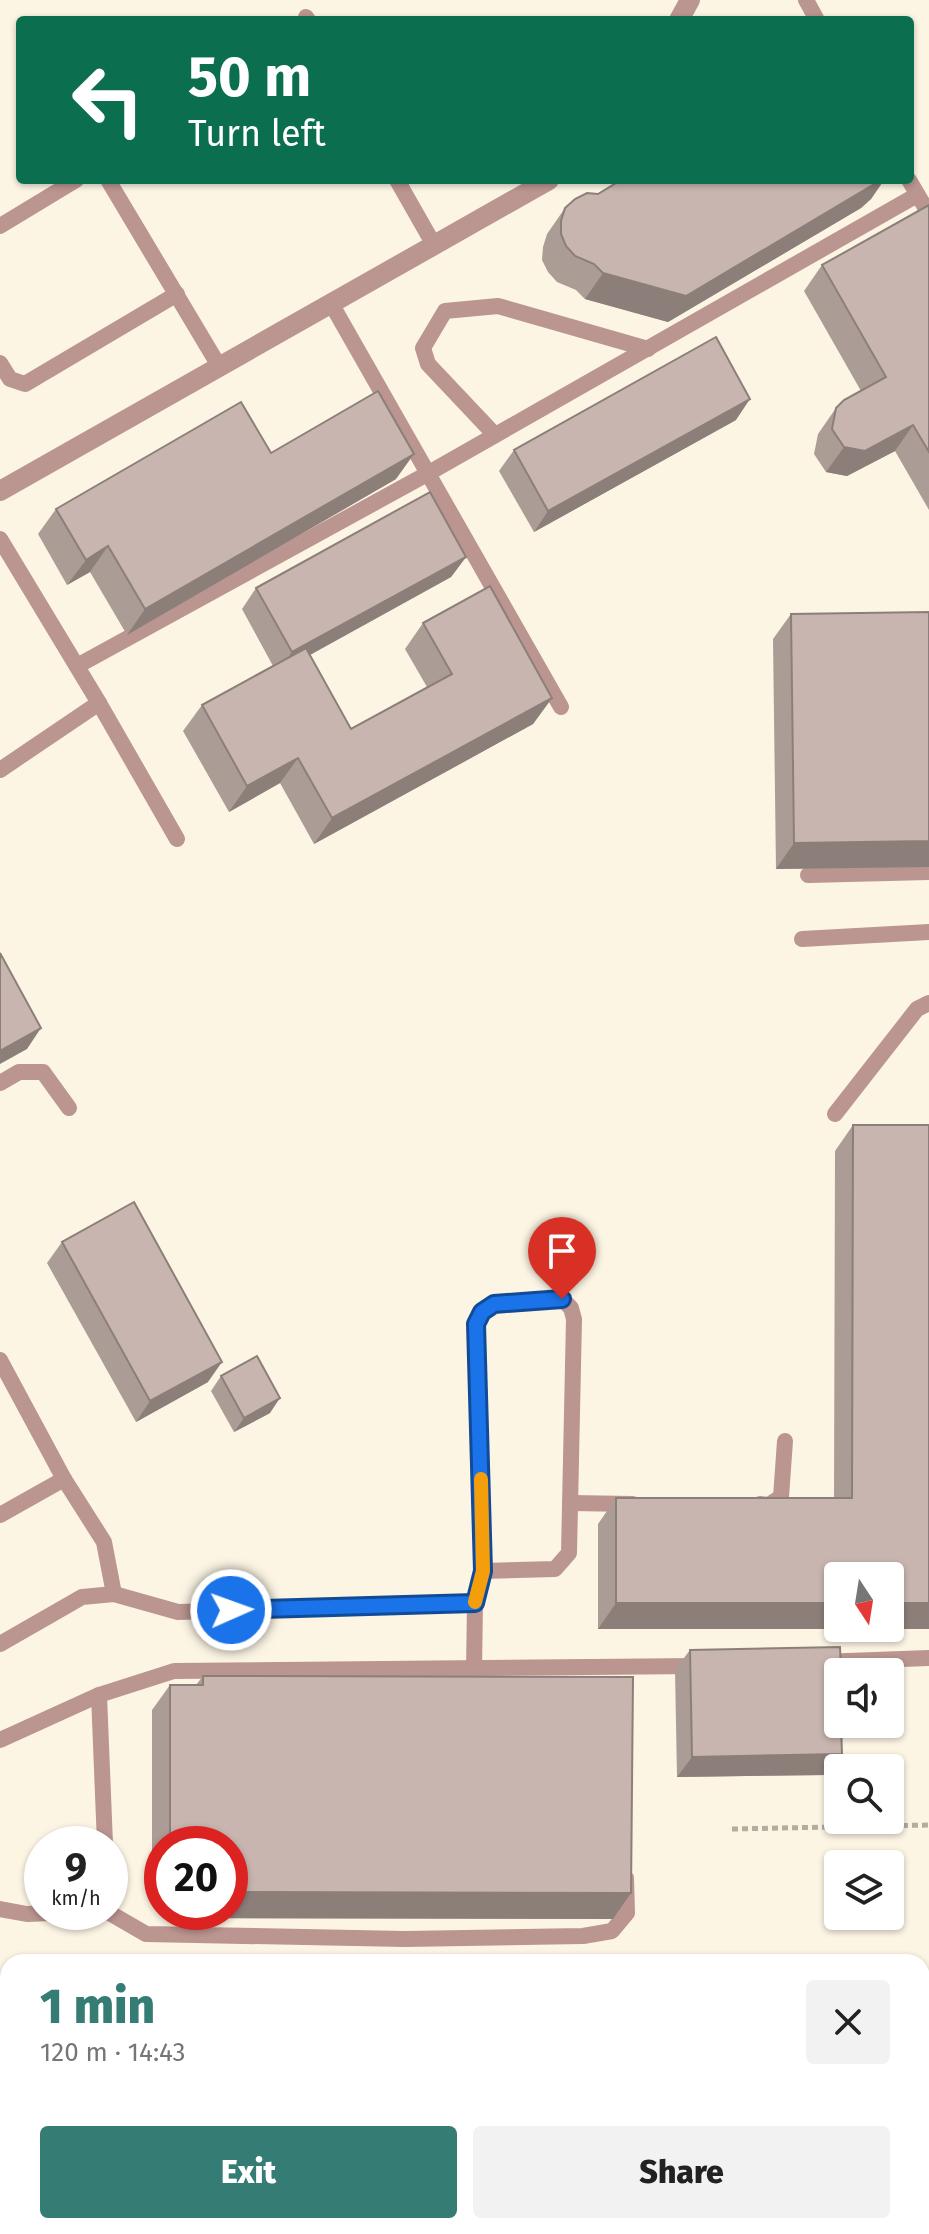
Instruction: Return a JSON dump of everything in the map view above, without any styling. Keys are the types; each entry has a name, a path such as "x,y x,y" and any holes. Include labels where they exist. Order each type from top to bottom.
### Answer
{"street":[{"path":"0,491 542,184"}],"lane":[{"path":"0,226 69,184"},
{"path":"110,184 219,366"},
{"path":"399,184 434,245"},
{"path":"77,666 648,349 913,187 929,214"},
{"path":"0,363 10,379 25,384 177,294"},
{"path":"332,305 561,707"},
{"path":"495,435 428,364 423,348 445,311 498,306 648,349"},
{"path":"0,539 177,839"},
{"path":"0,770 99,703"},
{"path":"808,875 929,872"},
{"path":"802,939 929,932"},
{"path":"835,1114 917,1009 929,1003"},
{"path":"0,1083 19,1072 43,1072 69,1108"},
{"path":"474,1670 475,1603 483,1571 476,1324 482,1312 494,1304 562,1299 571,1308 574,1319 569,1553 555,1569 483,1571"},
{"path":"0,1360 64,1479 104,1542 114,1594"},
{"path":"738,1504 769,1505 781,1497 785,1441"},
{"path":"0,1515 64,1479"},
{"path":"570,1503 647,1504"},
{"path":"0,1644 82,1597 114,1594 178,1612 475,1603"},
{"path":"807,1662 929,1658"},
{"path":"0,1740 99,1695 174,1671 474,1670 624,1676 716,1665"},
{"path":"99,1695 104,1826"},
{"path":"128,1924 146,1934 405,1939 583,1936 612,1931 627,1913 626,1867"},
{"path":"0,1909 24,1913"}],"path":[{"path":"732,1829 929,1825"}],"building":[{"path":"614,184 874,184 686,296 603,273 594,264 575,256 566,246 561,234 565,208 587,193 598,194"},
{"path":"929,205 929,452 913,425 865,451 844,447 832,429 836,408 844,400 886,377 822,265"},
{"path":"716,337 750,399 548,511 514,450"},
{"path":"378,391 414,454 145,609 108,546 86,560 56,509 241,402 271,453"},
{"path":"430,492 466,557 292,652 256,588"},
{"path":"490,586 552,698 332,818 298,758 247,786 202,705 306,648 351,729 452,674 423,623"},
{"path":"929,612 929,841 794,843 791,614"},
{"path":"0,953 41,1028 0,1051"},
{"path":"853,1125 929,1125 929,1603 904,1603 904,1562 824,1562 824,1603 616,1603 616,1498 852,1498"},
{"path":"134,1202 222,1362 150,1401 62,1242"},
{"path":"257,1356 280,1398 244,1418 221,1376"},
{"path":"840,1647 840,1658 824,1658 824,1738 841,1738 842,1754 692,1757 690,1650"},
{"path":"203,1676 633,1677 631,1893 248,1892 248,1826 170,1826 170,1685 203,1685"}],"slow traffic":[{"path":"475,1602 483,1571 481,1479"}],"route":[{"path":"231,1610 475,1603 483,1571 476,1324 482,1312 494,1304 562,1299"}]}
